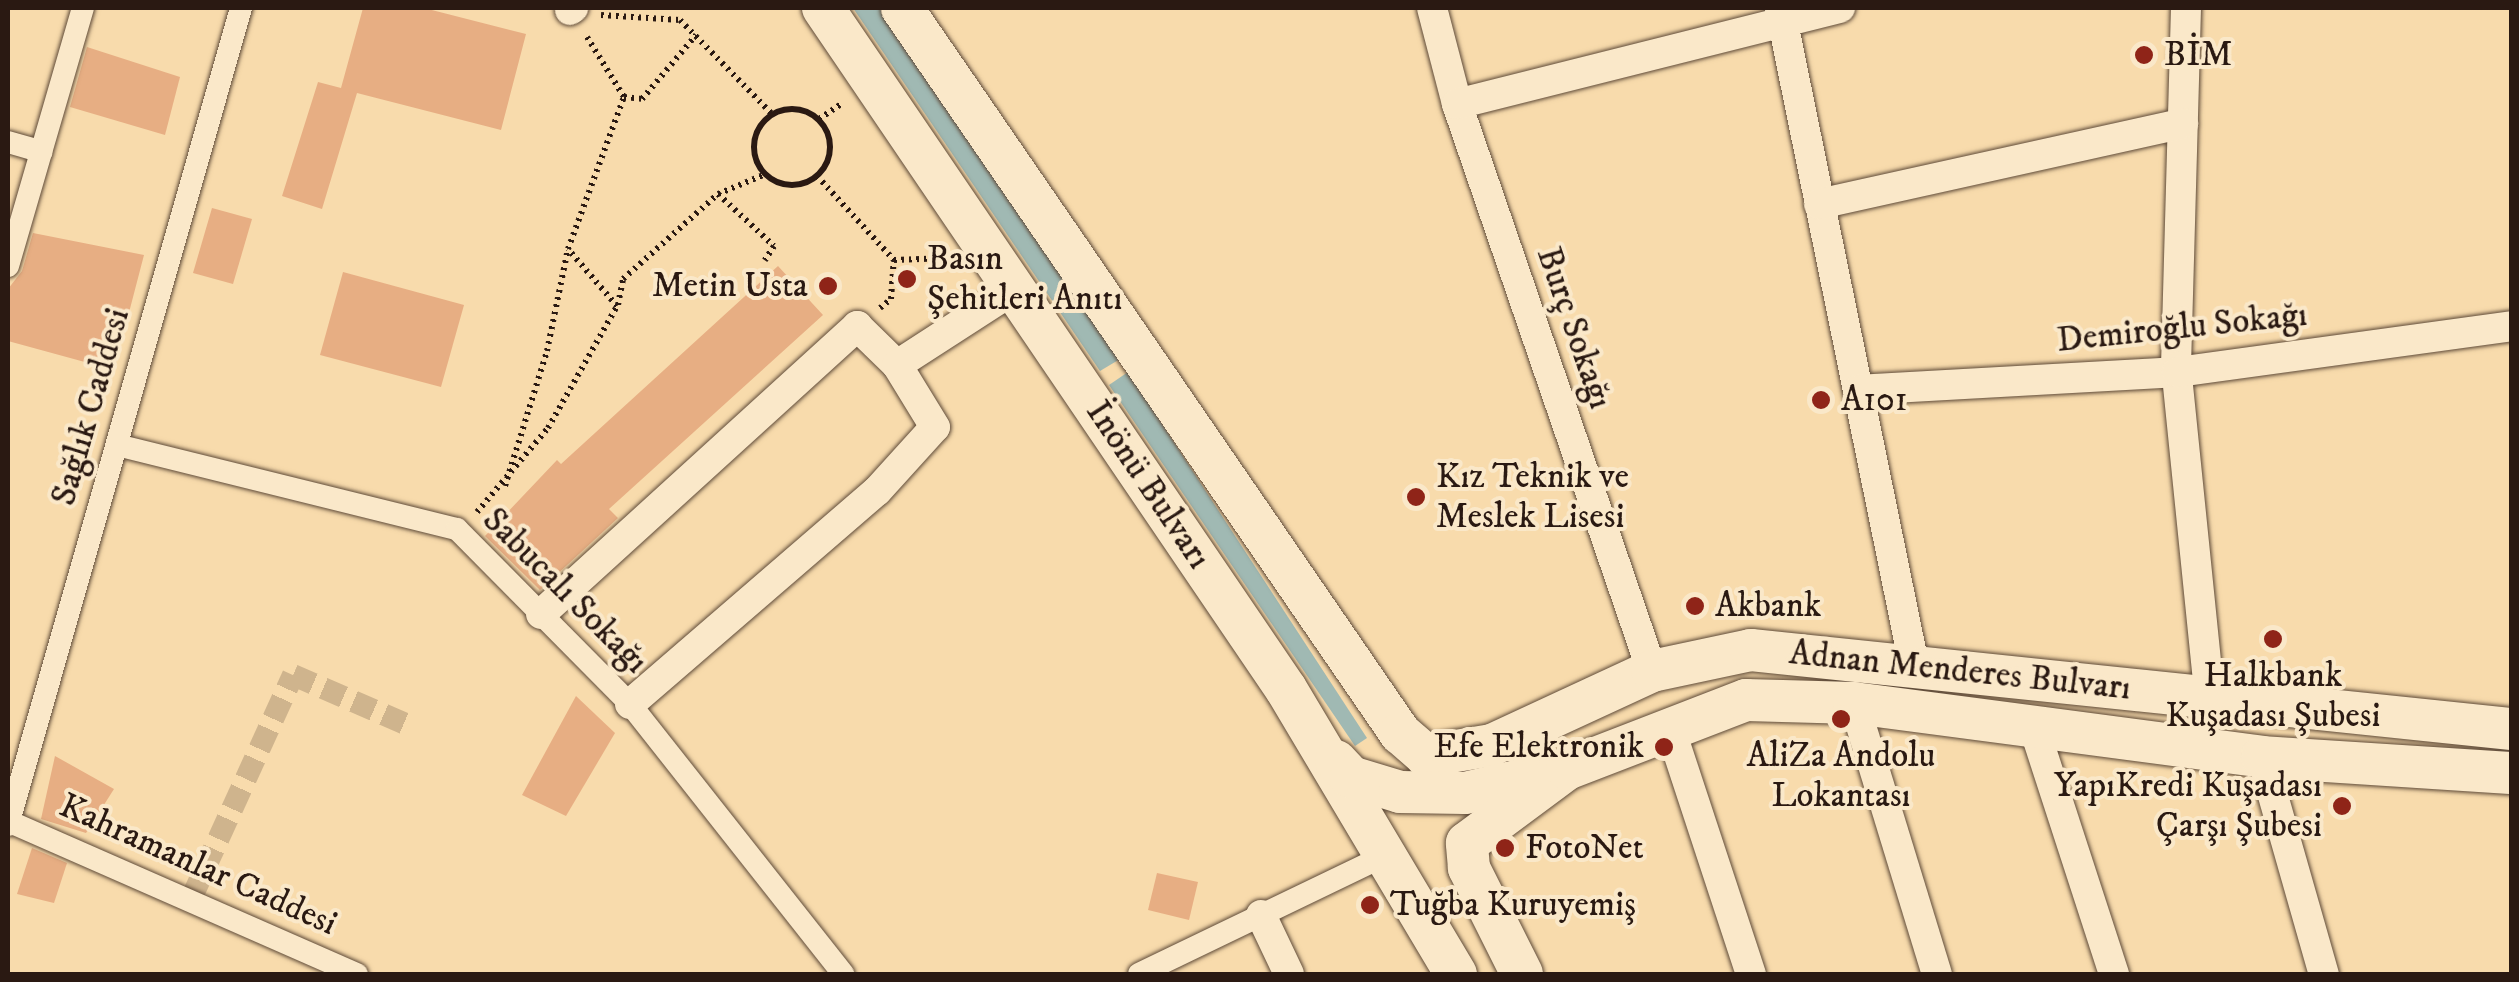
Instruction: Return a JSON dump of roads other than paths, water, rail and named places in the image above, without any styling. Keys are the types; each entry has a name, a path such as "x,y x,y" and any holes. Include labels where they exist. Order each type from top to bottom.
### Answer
{"main road":[{"name":"İnönü Bulvarı","path":"822,8 1016,288 1322,746 1456,974"},
{"name":"İnönü Bulvarı","path":"902,8 1400,733 1426,756"},
{"name":"Adnan Menderes Bulvarı","path":"1426,756 1492,745 1652,670 1752,650 2512,729"},
{"name":"Adnan Menderes Bulvarı","path":"1322,746 1350,777 1400,792 1466,793 1567,769 1670,725 1746,700 1854,703 2035,732 2262,757 2512,772"},
{"name":"Adnan Menderes Bulvarı","path":"1522,974 1469,868 1468,844 1482,828 1567,769"}],"street":[{"path":"8,266 83,8"},
{"name":"Sağlık Caddesi","path":"8,822 242,8"},
{"path":"1457,104 1781,13 1840,8"},
{"path":"2186,8 2177,372 2210,698"},
{"name":"Burç Sokağı","path":"1439,9 1457,104 1652,670"},
{"path":"1781,13 1914,665"},
{"path":"1820,204 2183,123"},
{"path":"8,142 42,152"},
{"path":"896,365 1016,288"},
{"path":"541,614 857,326 896,365 936,427 876,491 630,704"},
{"name":"Demiroğlu Sokağı","path":"1858,390 2177,372 2512,326"},
{"name":"Sabucalı Sokağı","path":"117,445 457,529 630,704 844,974"},
{"path":"1854,703 1937,974"},
{"path":"1670,725 1751,974"},
{"path":"2035,732 2114,974"},
{"path":"2262,757 2324,974"},
{"name":"Kahramanlar Caddesi","path":"8,822 357,974"},
{"path":"1140,974 1386,855"},
{"path":"1262,915 1289,974"}],"water":[{"path":"853,8 881,8 1120,359 1100,371"},
{"path":"1128,372 1367,738 1355,746 1109,385"}],"tunnel":[{"path":"191,899 293,675 408,725"}],"place":[{"name":"BİM","path":"2144,55"},
{"name":"Basın Şehitleri Anıtı","path":"907,279"},
{"name":"Metin Usta","path":"828,286"},
{"name":"A101","path":"1821,400"},
{"name":"Kız Teknik ve Meslek Lisesi","path":"1416,497"},
{"name":"Akbank","path":"1695,606"},
{"name":"Halkbank Kuşadası Şubesi","path":"2273,639"},
{"name":"AliZa Andolu Lokantası","path":"1841,719"},
{"name":"Efe Elektronik","path":"1664,747"},
{"name":"YapıKredi Kuşadası Çarşı Şubesi","path":"2342,806"},
{"name":"FotoNet","path":"1505,848"},
{"name":"Tuğba Kuruyemiş","path":"1370,905"}]}
